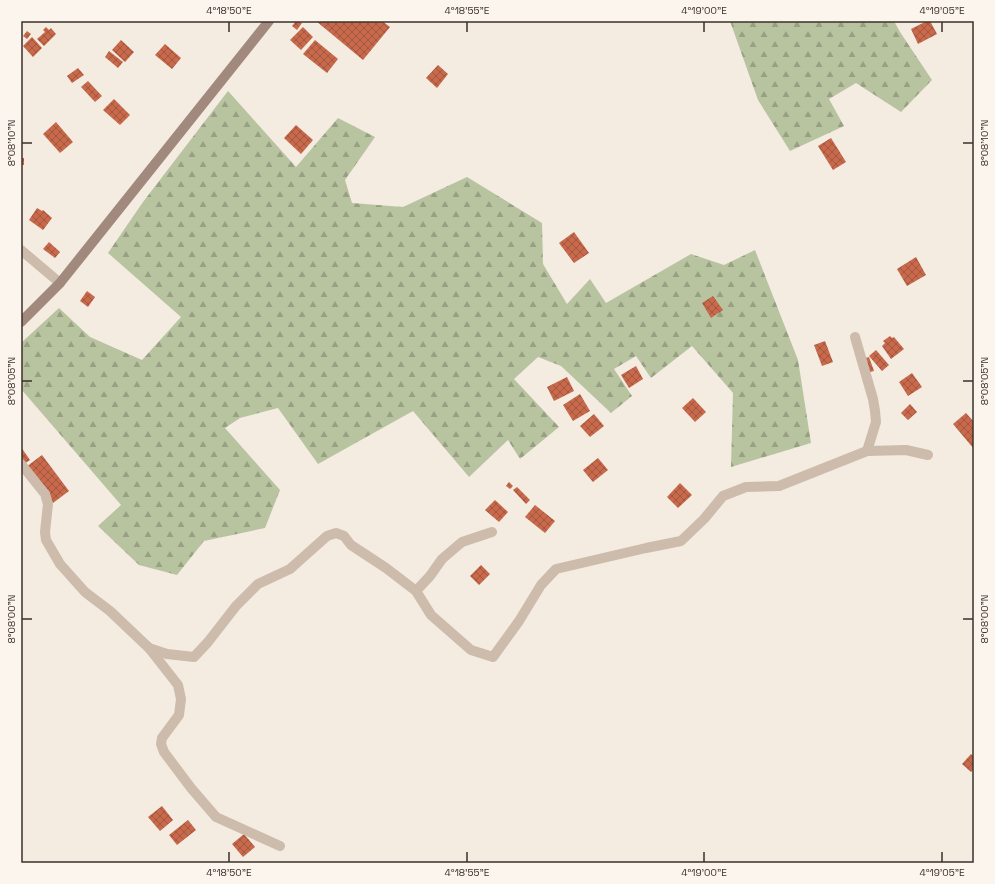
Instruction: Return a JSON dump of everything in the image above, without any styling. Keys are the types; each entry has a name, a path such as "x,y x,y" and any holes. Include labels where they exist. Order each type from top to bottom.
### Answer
{"main road":[{"path":"21,322 60,283 269,21"}],"street":[{"path":"21,250 60,283"},
{"path":"855,337 873,399 875,411 876,422 867,451"},
{"path":"149,648 167,654 194,657 208,642 236,606 258,584 290,569 327,536 336,533 344,536 352,545 416,591 431,615 471,650 493,657 519,621 541,585 556,569 639,549 681,542 704,519 723,496 746,487 779,486 867,451 906,450 928,455"},
{"path":"21,464 45,494 48,504 45,532 46,540 60,564 85,592 110,611 149,648 178,685 181,699 179,715 162,738 161,744 164,752 191,788 216,817 280,846"},
{"path":"416,591 430,576 442,559 462,542 492,532"}],"green space":[{"path":"730,21 894,21 932,80 901,112 856,83 829,99 844,126 790,151 758,100"},
{"path":"228,91 296,167 338,118 375,137 345,180 352,203 403,207 467,177 542,223 543,264 567,304 590,279 606,303 691,254 724,265 755,250 798,360 811,443 731,467 733,393 692,346 651,378 636,356 614,369 632,396 611,413 561,366 538,357 514,379 559,427 520,459 508,440 469,477 413,411 318,464 278,408 240,418 225,428 280,490 265,528 204,541 177,575 139,565 98,526 121,505 21,389 21,343 59,308 90,337 142,360 181,317 108,253 143,202"}],"building":[{"path":"296,21 302,23 297,30 292,26"},
{"path":"316,21 382,21 390,27 363,60"},
{"path":"930,21 937,34 918,44 911,29"},
{"path":"46,27 49,30 51,28 56,34 44,46 37,39 45,32 43,30"},
{"path":"303,27 313,37 301,50 290,40"},
{"path":"27,31 31,34 27,39 23,36"},
{"path":"32,37 42,48 33,57 23,46"},
{"path":"121,40 134,52 125,62 112,50"},
{"path":"315,40 338,59 327,73 303,54"},
{"path":"165,44 181,58 172,69 155,55"},
{"path":"109,51 123,62 118,68 105,57"},
{"path":"438,65 448,74 437,88 426,78"},
{"path":"78,68 84,75 72,83 67,76"},
{"path":"88,81 102,96 95,102 81,87"},
{"path":"114,99 130,115 120,125 103,110"},
{"path":"56,122 73,142 60,153 43,134"},
{"path":"296,125 313,140 301,154 284,138"},
{"path":"831,138 846,162 833,170 818,146"},
{"path":"21,158 24,158 24,165 21,165"},
{"path":"37,208 42,211 43,210 52,218 43,230 29,220"},
{"path":"574,232 589,253 574,263 559,243"},
{"path":"49,242 60,252 55,258 43,249"},
{"path":"916,257 926,275 907,286 897,269"},
{"path":"87,291 95,297 88,307 80,301"},
{"path":"713,296 723,310 711,318 702,303"},
{"path":"890,336 892,338 894,337 904,349 891,359 882,346 885,343 883,341"},
{"path":"825,341 833,362 822,366 814,345"},
{"path":"876,350 889,365 882,371 869,356"},
{"path":"869,357 874,371 866,373 862,359"},
{"path":"636,366 643,379 629,388 621,375"},
{"path":"912,373 922,387 908,396 899,382"},
{"path":"567,377 574,391 554,401 547,387"},
{"path":"580,394 590,411 573,421 563,405"},
{"path":"693,398 706,412 695,422 682,408"},
{"path":"910,404 917,412 908,420 901,413"},
{"path":"966,413 974,422 974,449 953,424"},
{"path":"594,414 604,426 590,437 580,426"},
{"path":"21,447 30,460 24,464 21,460"},
{"path":"42,455 69,491 53,503 26,467"},
{"path":"598,458 608,470 593,482 583,470"},
{"path":"509,482 513,486 510,489 506,486"},
{"path":"680,483 692,495 678,508 667,497"},
{"path":"517,487 530,500 526,504 513,490"},
{"path":"495,500 508,512 499,522 485,510"},
{"path":"535,505 555,521 545,533 525,517"},
{"path":"481,565 490,574 479,585 470,576"},
{"path":"971,754 974,757 974,769 971,772 962,764"},
{"path":"162,806 173,820 160,831 148,817"},
{"path":"188,820 196,830 177,845 169,835"},
{"path":"244,834 255,847 243,857 232,844"}]}
